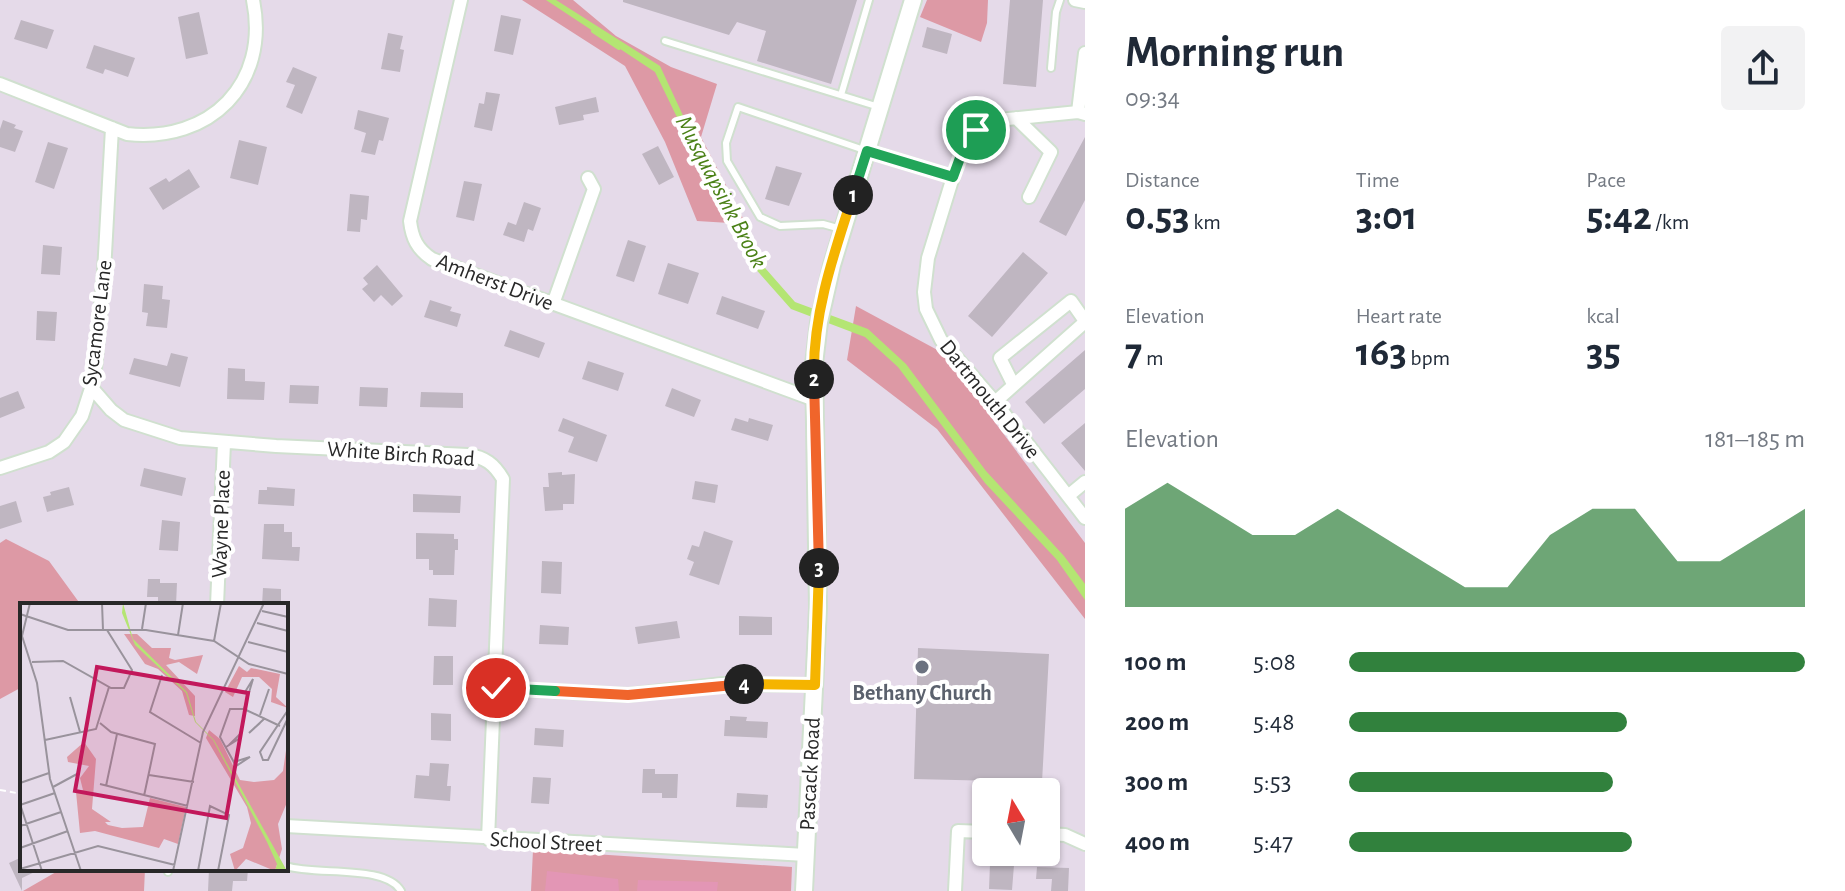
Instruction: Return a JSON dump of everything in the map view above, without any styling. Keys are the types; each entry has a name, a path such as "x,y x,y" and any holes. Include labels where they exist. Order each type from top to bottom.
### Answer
{"street":[{"path":"0,84 112,128 146,136 165,135 200,123 229,102 248,74 257,36 253,0"},
{"name":"Amherst Drive","path":"461,0 410,221 416,244 432,259 815,400"},
{"name":"Pascack Road","path":"804,891 819,560 814,364 823,302 842,229 913,0"},
{"path":"1075,0 1085,2"},
{"path":"1081,113 1085,53"},
{"name":"Dartmouth Drive","path":"1081,113 998,120 976,130 964,147 953,177 924,275 926,309 941,340 995,402 1085,518"},
{"path":"1016,118 1051,152 1029,197"},
{"name":"Sycamore Lane","path":"0,468 46,454 64,442 82,416 91,387 104,272 112,128"},
{"path":"867,151 953,177"},
{"path":"553,304 594,189 588,178"},
{"path":"995,402 1085,321 1071,301 1000,358 1013,384"},
{"name":"White Birch Road","path":"91,387 111,410 139,427 180,438 468,455 488,461 503,479 488,839"},
{"name":"Wayne Place","path":"217,603 224,443"},
{"path":"1068,496 1085,482"},
{"path":"496,688 628,695 723,684 815,685"},
{"name":"School Street","path":"288,826 806,855"},
{"path":"955,891 958,831 972,832"},
{"path":"1060,835 1085,844"}],"lane":[{"path":"841,95 869,0"},
{"path":"1051,68 1060,0"},
{"path":"665,41 880,107"},
{"path":"842,229 823,224 780,226 760,217 727,161 726,143 738,107 867,151"},
{"path":"288,866 323,873 377,875 399,886 401,891"}],"path":[{"path":"0,790 20,794"}],"shaded area":[{"path":"522,0 573,0 616,36 671,67 717,84 701,137 746,224 697,221 665,142 625,66"},
{"path":"927,0 988,0 987,23 981,42 920,17"},
{"path":"856,306 943,353 1085,543 1085,619 937,429 847,360"},
{"path":"6,539 49,561 80,603 20,603 20,688 0,699 0,543"},
{"path":"533,850 792,867 791,891 531,891"},
{"path":"145,871 144,891 23,891 56,872"},
{"path":"547,871 618,879 619,891 545,891"},
{"path":"638,880 718,882 717,891 637,891"}],"water":[{"path":"546,0 556,0 660,66 693,137 759,261 795,302 868,329 906,364 986,471 1064,556 1085,584 1085,600 1057,560 985,483 898,367 865,337 791,309 753,266 724,214 655,72"}],"building":[{"path":"623,0 857,0 831,84 757,61 766,31 737,22 729,35"},
{"path":"1010,0 1043,0 1036,87 1003,84"},
{"path":"199,12 208,54 186,59 178,17"},
{"path":"501,15 521,19 513,55 494,51"},
{"path":"21,20 54,30 47,49 14,39"},
{"path":"927,27 952,34 947,54 922,47"},
{"path":"388,33 403,36 400,72 381,69"},
{"path":"94,45 135,58 128,77 105,69 103,74 86,68"},
{"path":"293,67 317,77 302,114 286,107 295,85 286,82"},
{"path":"486,92 500,94 492,131 474,127 479,103 484,104"},
{"path":"596,97 599,112 583,115 584,120 559,125 555,107"},
{"path":"358,110 389,118 383,141 379,140 375,155 361,152 366,133 354,129"},
{"path":"3,120 23,131 15,152 0,147"},
{"path":"1085,137 1085,200 1066,236 1039,222"},
{"path":"239,140 267,147 258,185 230,178"},
{"path":"48,142 68,148 54,189 35,182"},
{"path":"658,146 674,177 659,185 642,154"},
{"path":"776,166 802,173 789,206 765,199"},
{"path":"189,169 200,187 163,210 149,188 166,178 169,182"},
{"path":"464,181 482,184 474,221 456,217"},
{"path":"350,194 369,196 367,220 361,219 360,232 347,231"},
{"path":"524,202 541,208 533,231 528,229 524,242 503,235 508,222 516,225"},
{"path":"628,240 646,246 634,282 616,276"},
{"path":"43,245 62,247 60,275 41,274"},
{"path":"1023,252 1048,273 992,337 968,316"},
{"path":"668,263 699,273 688,304 658,294"},
{"path":"377,265 403,296 392,306 381,295 374,302 362,289 368,284 363,278"},
{"path":"144,284 163,286 162,299 170,300 167,328 146,326 148,313 142,312"},
{"path":"722,296 765,311 758,329 716,314"},
{"path":"430,300 452,307 450,311 461,314 457,327 424,317"},
{"path":"37,311 57,312 55,341 36,340"},
{"path":"510,330 545,343 539,358 504,346"},
{"path":"1085,350 1085,389 1044,424 1025,402"},
{"path":"171,353 188,357 180,387 129,374 134,358 167,366"},
{"path":"588,361 624,373 618,391 582,379"},
{"path":"228,368 245,369 245,381 265,382 264,400 227,399"},
{"path":"290,385 319,386 318,404 289,403"},
{"path":"360,387 388,388 387,407 359,406"},
{"path":"672,388 701,400 694,417 665,406"},
{"path":"18,391 25,408 0,418 0,398"},
{"path":"421,392 463,393 463,408 420,407"},
{"path":"563,418 607,435 597,462 568,452 574,437 558,431"},
{"path":"735,418 748,422 749,418 773,425 768,441 731,430"},
{"path":"1085,423 1085,471 1061,443"},
{"path":"144,468 186,478 182,496 140,486"},
{"path":"562,472 562,475 575,474 574,504 563,504 563,510 545,511 543,487 549,487 548,473"},
{"path":"695,481 718,485 715,503 692,499"},
{"path":"69,487 74,505 47,512 43,497"},
{"path":"267,487 295,489 294,506 258,504 259,490 267,490"},
{"path":"413,494 461,496 460,513 413,512"},
{"path":"16,501 22,522 0,529 0,506"},
{"path":"162,520 180,522 178,551 159,550"},
{"path":"264,524 284,524 284,532 292,532 292,547 300,547 299,561 262,559"},
{"path":"704,531 733,541 719,585 689,575 694,562 687,559 692,545 699,547"},
{"path":"416,533 454,534 454,539 458,539 458,550 455,550 454,575 433,575 433,570 429,570 429,559 416,559"},
{"path":"542,561 562,562 561,594 541,593"},
{"path":"148,579 177,583 176,603 158,603 158,597 147,597"},
{"path":"263,588 281,589 281,603 262,603"},
{"path":"429,598 457,600 456,627 428,626"},
{"path":"739,616 772,617 772,635 739,635"},
{"path":"677,621 680,638 638,644 635,627"},
{"path":"540,625 569,627 568,645 539,644"},
{"path":"918,648 1049,654 1042,778 914,779"},
{"path":"434,656 453,656 453,685 433,685"},
{"path":"431,713 451,714 451,741 431,740"},
{"path":"730,716 747,717 746,721 768,722 767,738 724,736 725,720 730,720"},
{"path":"535,728 564,730 563,747 534,745"},
{"path":"430,763 449,764 447,786 451,786 450,801 414,798 416,775 429,776"},
{"path":"643,769 655,769 655,774 678,774 677,798 662,798 662,793 642,793"},
{"path":"533,777 551,778 549,804 531,803"},
{"path":"737,793 768,795 767,808 736,807"},
{"path":"20,858 20,871 37,871 22,878 22,891 9,863"},
{"path":"990,866 1014,866 1012,890 989,889"},
{"path":"1037,867 1069,868 1068,891 1051,891 1052,879 1036,879"},
{"path":"209,871 248,871 247,881 233,881 232,891 208,891"}],"waterway":[{"name":"Musquapsink Brook","path":"593,31 619,48"}],"place":[{"name":"Bethany Church","path":"922,667"}],"route":[{"path":"496,688 628,695 723,684 815,685 819,538 814,364 819,322 838,241 867,151 953,177 967,140 976,130"}]}
